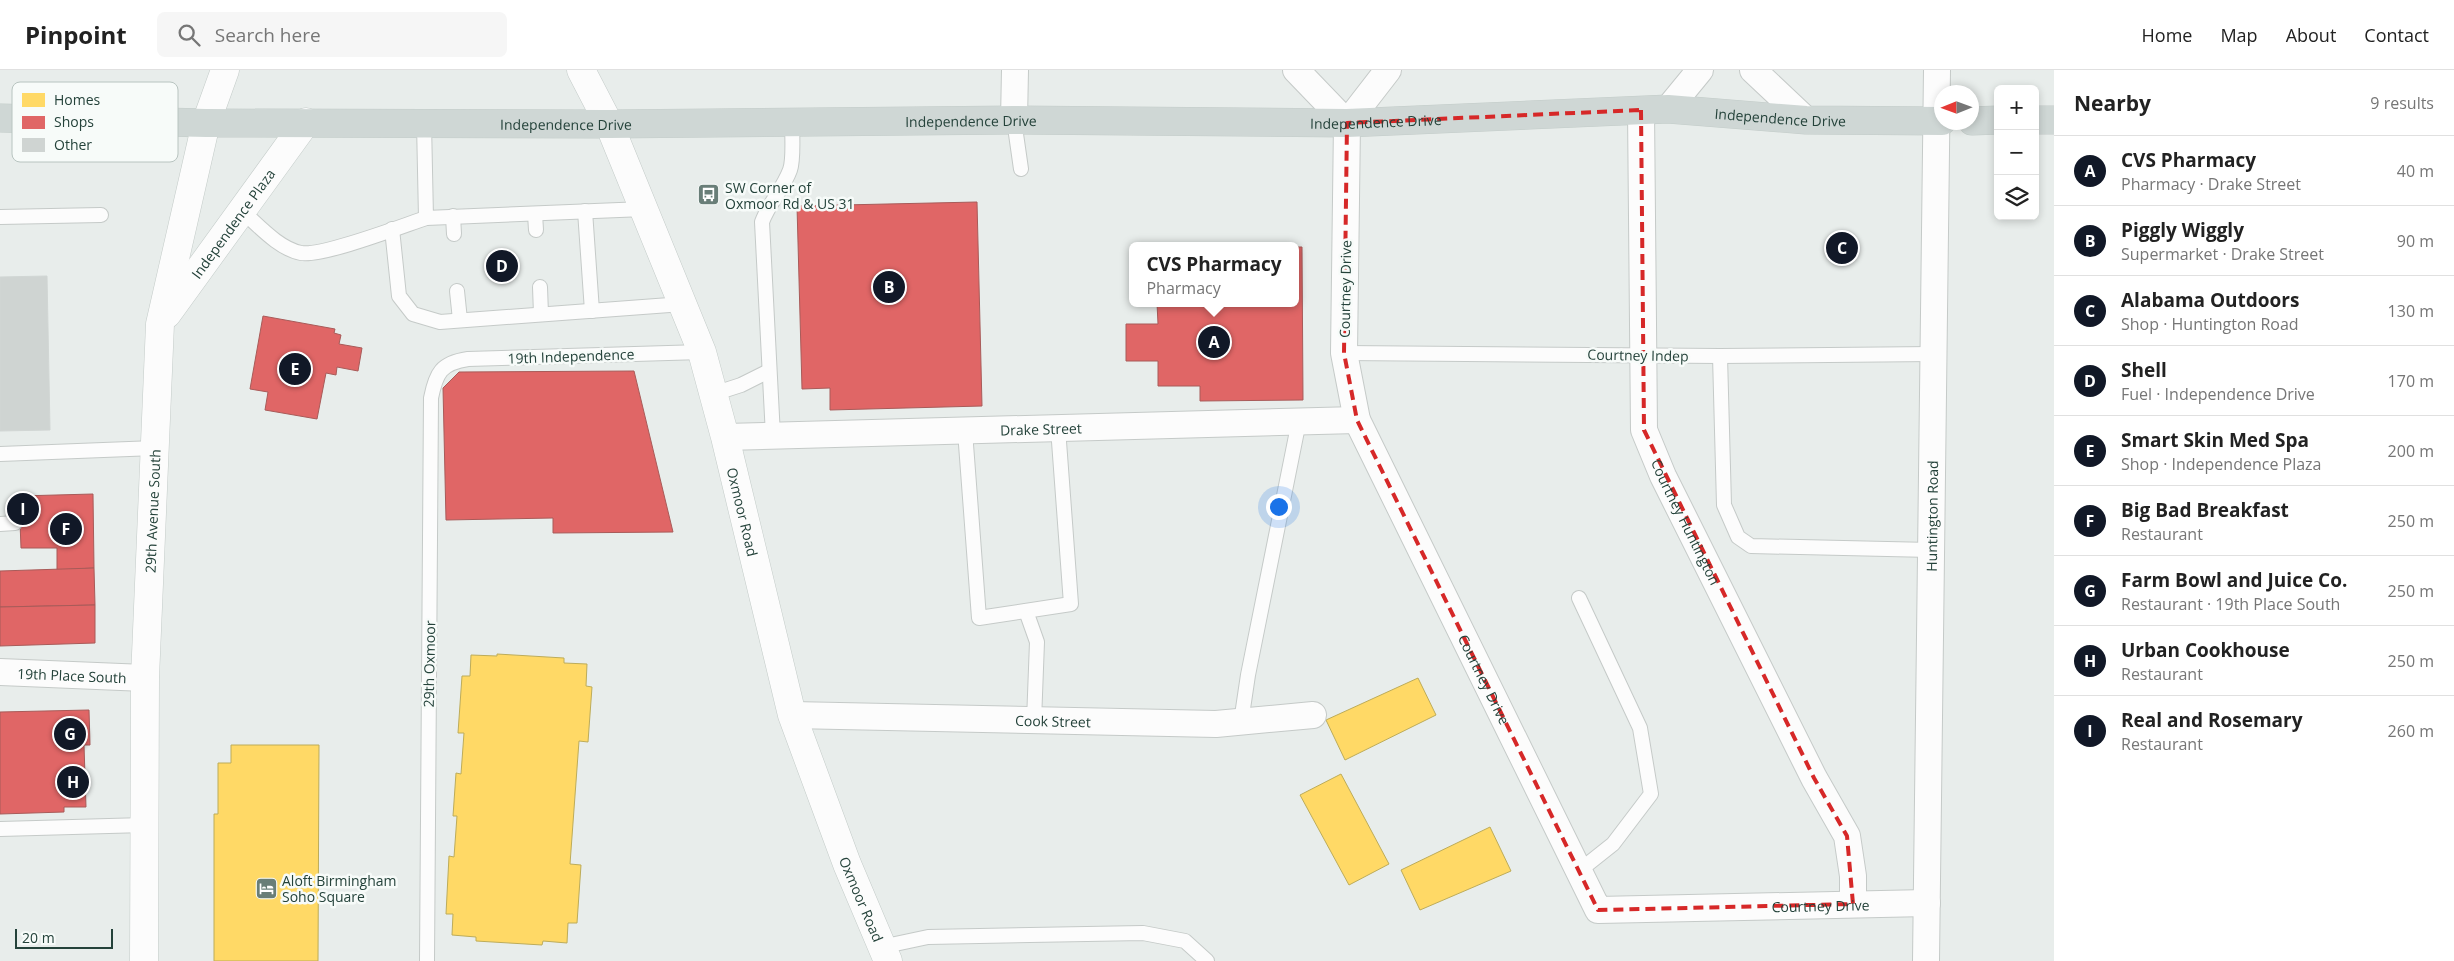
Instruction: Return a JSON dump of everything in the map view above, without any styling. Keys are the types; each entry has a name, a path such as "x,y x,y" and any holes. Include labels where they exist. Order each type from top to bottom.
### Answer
{"main road":[{"name":"Independence Drive","path":"178,122 609,124 1014,120 1347,123 1655,110 1806,120 1934,121"},
{"path":"1979,121 1994,120"},
{"path":"2039,120 2054,120"}],"street":[{"name":"29th Avenue South","path":"144,961 145,678 160,324 206,123 226,70"},
{"name":"Oxmoor Road","path":"581,70 609,124 702,352 725,437 792,715 885,954"},
{"path":"1014,120 1015,70"},
{"path":"1296,70 1347,123 1388,70"},
{"path":"1655,110 1700,70"},
{"path":"1753,70 1806,120"},
{"name":"Huntington Road","path":"1937,70 1938,85"},
{"name":"Courtney Huntington","path":"1655,110 1644,354 1644,430 1663,476 1814,778 1847,836 1853,876 1853,904"},
{"name":"Independence Plaza","path":"160,324 306,122"},
{"name":"Courtney Drive","path":"1347,123 1344,353 1357,420 1598,910 1927,903"},
{"name":"Huntington Road","path":"1926,961 1933,354 1939,130"},
{"name":"Drake Street","path":"725,437 1357,420"},
{"name":"19th Place South","path":"0,672 145,678"},
{"name":"Cook Street","path":"792,715 1216,724 1313,715"}],"lane":[{"path":"1014,120 1021,168"},
{"path":"773,436 762,222 767,207 784,184 791,168 792,122"},
{"path":"424,123 426,218"},
{"path":"242,211 285,246 301,253 326,251 426,218 644,209"},
{"path":"586,211 592,311"},
{"path":"535,214 536,230"},
{"path":"0,217 101,215"},
{"path":"453,216 454,234"},
{"path":"392,229 399,296 413,314 440,322 682,304"},
{"path":"540,287 541,314"},
{"path":"457,291 460,320"},
{"name":"19th Independence","path":"442,368 454,361 468,360 702,352"},
{"name":"Courtney Indep","path":"1344,353 1720,356 1933,354"},
{"path":"1720,356 1724,505 1738,537 1752,546 1931,550"},
{"name":"29th Oxmoor","path":"426,961 431,398 434,382 442,368"},
{"path":"713,394 769,371"},
{"path":"1241,722 1248,675 1300,421"},
{"path":"965,431 979,618 1071,604 1058,428"},
{"path":"0,454 155,448"},
{"path":"0,524 15,523"},
{"path":"1579,598 1640,728 1651,794 1613,844 1579,871"},
{"path":"1026,611 1037,642 1034,721"},
{"path":"0,829 145,825"},
{"path":"885,954 928,937 1143,932 1185,941 1207,961"}],"highlighted area":[{"path":"1641,110 1644,430 1814,778 1847,836 1853,904 1598,910 1357,420 1344,353 1347,123"}],"building: Homes":[{"path":"497,654 564,658 564,663 587,664 586,686 592,687 588,742 579,741 570,864 581,865 577,923 568,923 567,943 543,941 542,945 476,941 476,937 452,935 453,914 446,914 449,856 454,857 457,816 453,816 456,773 461,774 464,733 458,733 462,676 470,676 471,655 497,656"},
{"path":"1418,678 1436,715 1345,760 1326,720"},
{"name":"Aloft Birmingham Soho Square","path":"231,745 319,745 318,961 214,961 214,814 218,814 218,763 231,763"},
{"path":"1341,774 1389,864 1349,885 1300,795"},
{"path":"1490,827 1511,871 1420,910 1401,870"}],"building: Shops":[{"path":"977,202 982,406 830,410 830,388 802,389 797,206"},
{"path":"1299,247 1302,247 1303,400 1200,401 1200,386 1158,386 1158,361 1126,361 1126,324 1158,324 1157,307 1299,307"},
{"path":"263,316 335,329 334,333 341,335 339,344 362,348 358,371 337,367 336,375 326,373 317,419 265,410 268,392 250,389"},
{"path":"634,371 673,532 553,533 553,518 446,520 443,388 459,372"},
{"path":"93,494 94,568 57,570 57,548 21,548 19,496"},
{"path":"94,568 95,605 0,607 0,571"},
{"path":"95,605 95,643 0,646 0,607"},
{"path":"89,710 90,745 84,745 86,807 64,807 64,812 0,814 0,712"}],"building: Other":[{"path":"47,276 50,430 0,431 0,277"}],"place":[{"name":"SW Corner of Oxmoor Rd & US 31","path":"709,195"},
{"name":"Alabama Outdoors","path":"1842,248"},
{"name":"Shell","path":"502,266"},
{"name":"Piggly Wiggly","path":"889,287"},
{"name":"CVS Pharmacy","path":"1214,342"},
{"name":"Smart Skin Med Spa","path":"295,369"},
{"name":"Real and Rosemary","path":"23,509"},
{"name":"Big Bad Breakfast","path":"66,529"},
{"name":"Farm Bowl and Juice Co.","path":"70,734"},
{"name":"Urban Cookhouse","path":"73,782"},
{"name":"Aloft Birmingham Soho Square","path":"266,888"}]}
